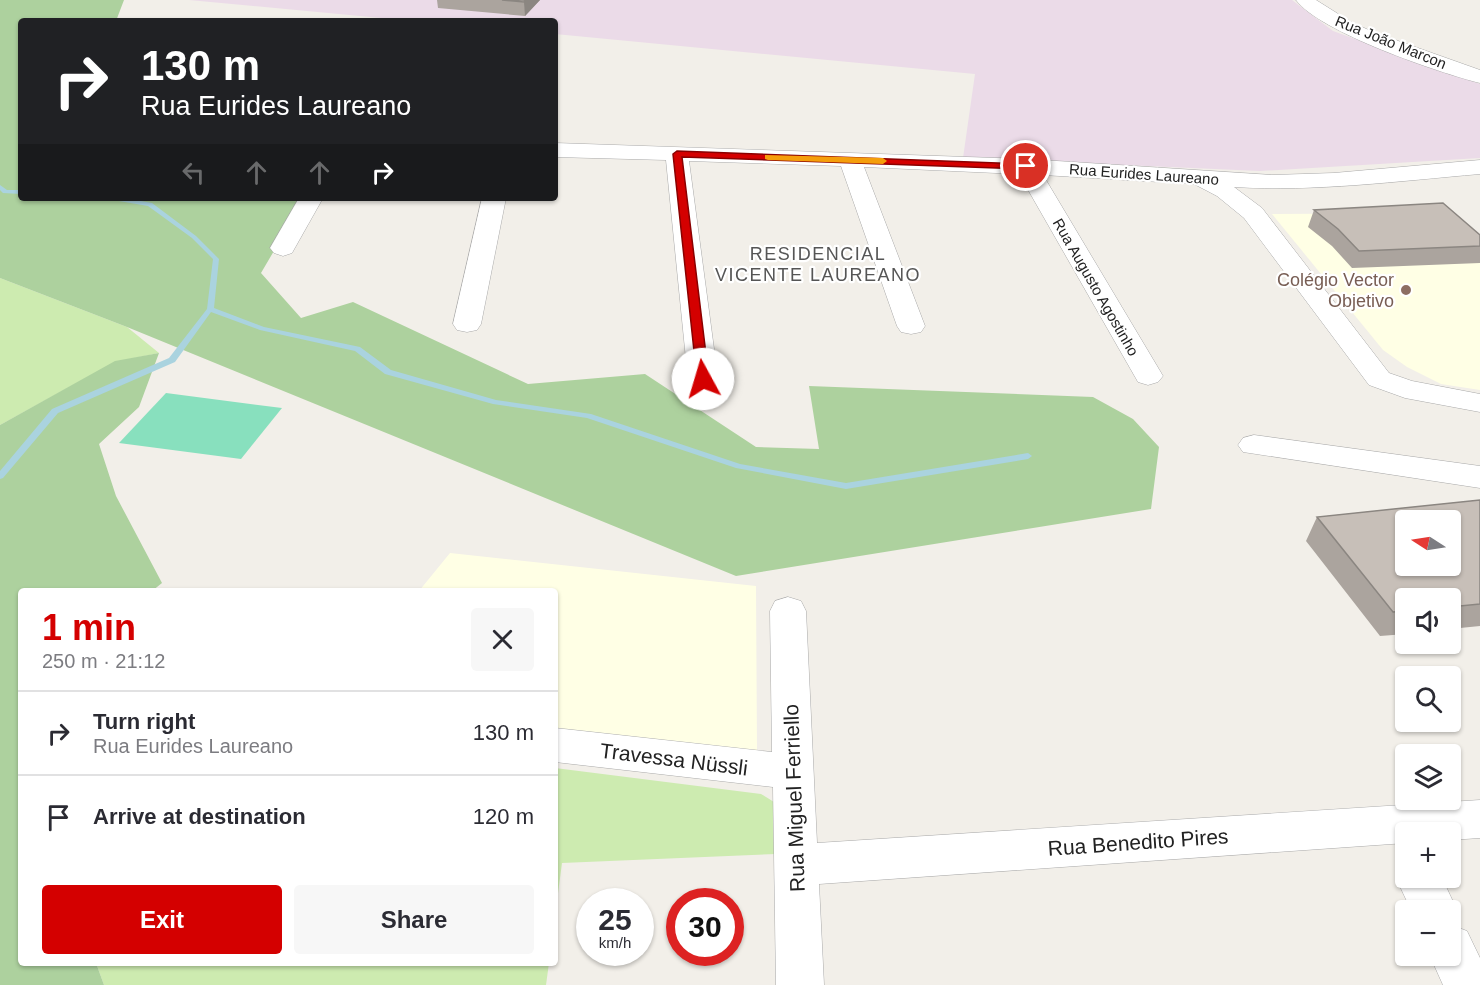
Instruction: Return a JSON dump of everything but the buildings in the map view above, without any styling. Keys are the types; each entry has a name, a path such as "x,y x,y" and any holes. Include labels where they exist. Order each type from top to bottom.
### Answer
{"street":[{"name":"Rua João Marcon","path":"1305,0 1321,13 1355,32 1480,77"},
{"name":"Rua Eurides Laureano","path":"558,150 1026,166 1274,182 1334,180 1480,167"},
{"path":"677,154 703,379"},
{"path":"850,160 910,326"},
{"name":"Rua Augusto Agostinho","path":"1026,166 1148,376"},
{"path":"1196,177 1225,191 1253,213 1374,376 1405,389 1480,403"},
{"path":"1253,213 1256,191 1274,182"},
{"path":"283,248 309,201"},
{"path":"467,324 493,201"},
{"path":"1254,445 1480,477"},
{"name":"Rua Miguel Ferriello","path":"788,611 800,985"},
{"name":"Travessa Nüssli","path":"558,745 793,772"},
{"name":"Rua Benedito Pires","path":"1461,823 1480,819"},
{"name":"Rua Benedito Pires","path":"796,865 1395,836"},
{"path":"1459,966 1468,985"}],"shaded area":[{"path":"189,0 1292,0 1333,31 1480,84 1480,158 1260,171 963,158 975,74 558,34 558,18 381,18"},
{"name":"Colégio Vector Objetivo","path":"1440,213 1480,238 1480,390 1441,384 1407,367 1383,350 1272,214"},
{"path":"450,553 756,586 757,753 558,731 558,588 421,588"}],"green space":[{"path":"0,0 124,0 117,18 18,18 18,201 303,201 261,273 301,318 353,302 528,384 645,374 756,447 819,449 809,386 1093,397 1133,419 1159,447 1151,509 736,576 127,327 0,278"},
{"path":"0,278 127,327 159,353 115,362 0,425"},
{"path":"159,353 139,407 99,444 116,496 162,583 156,588 18,588 18,966 97,966 104,985 0,985 0,425 115,361"},
{"path":"166,393 282,408 241,459 119,443"},
{"path":"558,768 761,794 774,802 776,854 562,863 558,893"},
{"path":"97,966 549,966 546,985 104,985"}],"waterway":[{"path":"0,187 5,192 18,192"},
{"path":"132,201 150,204 194,237 216,259 210,309"},
{"path":"0,476 55,411 172,360 210,309"},
{"path":"210,309 262,329 357,349 388,372 496,402 588,416 739,466 846,486 1028,456"}],"slow traffic":[{"path":"768,157 883,161"}],"place":[{"name":"Colégio Vector Objetivo","path":"1406,290"}],"district":[{"name":"RESIDENCIAL VICENTE LAUREANO","path":"818,264"}],"route":[{"path":"703,379 677,154 1026,166"}]}
